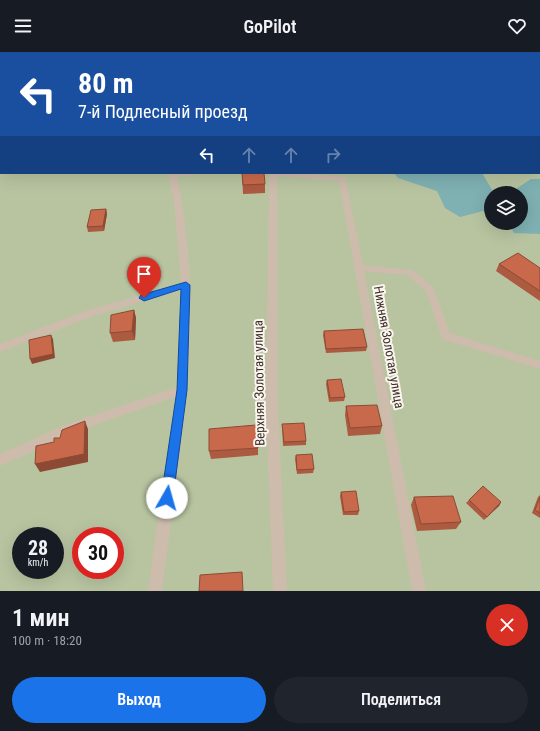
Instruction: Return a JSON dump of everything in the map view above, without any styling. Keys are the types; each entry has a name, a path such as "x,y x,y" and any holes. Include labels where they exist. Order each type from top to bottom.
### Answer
{"street":[{"path":"155,591 182,390 186,285 178,201 173,174"},
{"name":"Верхняя Золотая улица","path":"272,174 272,408 280,591"},
{"name":"Нижняя Золотая улица","path":"284,174 342,179 420,591"},
{"path":"360,268 409,272 430,289 446,336 540,365"},
{"path":"0,348 88,314 186,285"},
{"path":"0,460 71,428 182,390"}],"green space":[{"path":"0,174 540,174 540,591 0,591"}],"water":[{"path":"395,174 483,174 490,186 484,186 484,211 460,217 445,208 437,191 398,178"},
{"path":"531,179 540,179 540,234 514,233 512,230 528,230 528,186 520,186"}],"building":[{"path":"242,174 264,174 265,184 243,185"},
{"path":"106,209 103,226 87,227 91,210"},
{"path":"518,253 540,268 540,291 499,264"},
{"path":"134,310 132,331 110,333 111,315"},
{"path":"363,329 367,347 326,349 324,331"},
{"path":"51,335 53,354 30,359 29,340"},
{"path":"341,379 345,397 330,398 327,380"},
{"path":"377,405 382,426 350,428 346,406"},
{"path":"85,421 84,454 35,464 36,446 54,442 54,438 60,438 62,430"},
{"path":"304,423 306,441 284,442 282,424"},
{"path":"256,425 258,448 209,451 209,429"},
{"path":"312,454 314,469 297,470 296,455"},
{"path":"483,486 501,502 487,517 469,500"},
{"path":"356,491 359,511 344,512 341,492"},
{"path":"453,496 461,522 421,524 414,497"},
{"path":"540,497 540,513 535,510"},
{"path":"242,572 243,591 199,591 200,575"}],"route":[{"path":"144,298 186,285 182,390 167,498"}]}
